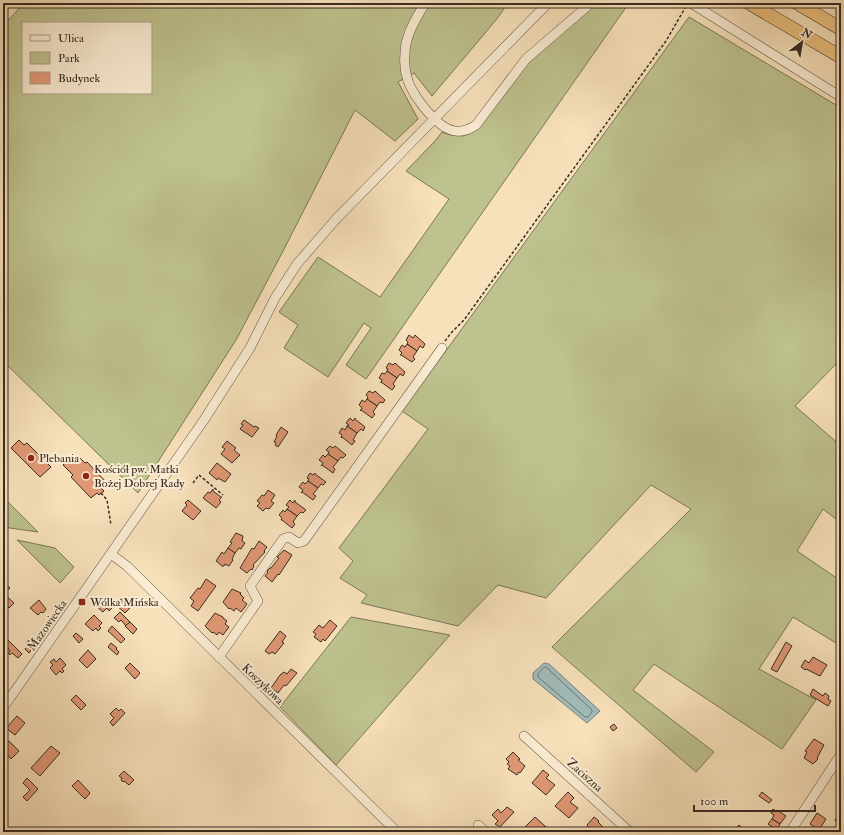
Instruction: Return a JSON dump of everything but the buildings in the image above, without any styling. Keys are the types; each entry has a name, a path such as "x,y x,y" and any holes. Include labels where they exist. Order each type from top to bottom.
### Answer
{"highway":[{"path":"749,3 841,57"},
{"path":"797,3 841,29"}],"street":[{"path":"426,3 407,37 405,63 409,82 415,94 435,118 444,126 456,131 466,130 476,125 526,59 591,3"},
{"name":"Mazowiecka","path":"3,708 228,383 250,348 275,298 297,264 328,228 548,3"},
{"path":"691,3 841,97"},
{"path":"219,657 258,601 250,586 283,539 290,537 298,543 304,541 442,348"},
{"name":"Koszykowa","path":"111,554 127,566 397,832"},
{"name":"Zaciszna","path":"524,736 630,832"},
{"path":"790,832 841,754"},
{"path":"478,825 486,832"}],"path":[{"path":"442,348 451,333 464,320 666,41 687,3"},
{"path":"193,483 199,475 223,495"},
{"path":"101,493 108,500 111,525"}],"green space":[{"path":"24,3 508,3 496,20 432,96 414,73 398,82 418,119 395,141 355,110 236,340 138,493 3,361 3,26"},
{"path":"598,3 629,3 366,379 346,365 371,328 364,323 328,377 284,348 298,325 279,312 318,257 380,297 449,199 406,171 442,132 451,135 463,136 476,130 530,59 587,10"},
{"path":"689,17 841,108 841,359 795,406 841,446 841,523 823,509 797,551 841,581 841,646 793,617 759,669 816,700 782,749 654,664 633,690 714,752 696,772 552,647 691,509 651,485 546,598 498,585 458,626 361,603 367,595 340,578 353,561 339,548 428,429 402,411"},
{"path":"3,497 38,532 3,527"},
{"path":"17,540 55,548 74,567 60,583"},
{"path":"351,617 450,635 336,765 280,707"}],"water":[{"path":"544,663 549,664 600,711 587,723 533,679 533,673"}],"place":[{"name":"Plebania","path":"31,458"},
{"name":"Kościół pw. Matki Bożej Dobrej Rady","path":"86,476"},
{"name":"Wólka Mińska","path":"82,602"}]}
